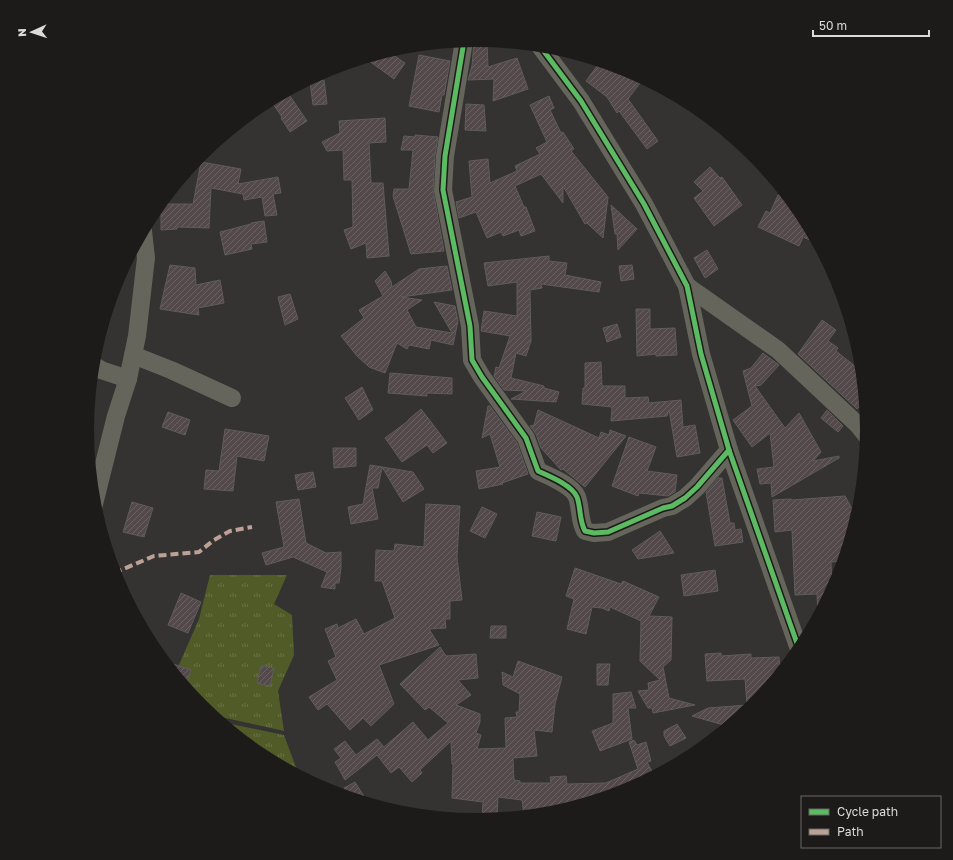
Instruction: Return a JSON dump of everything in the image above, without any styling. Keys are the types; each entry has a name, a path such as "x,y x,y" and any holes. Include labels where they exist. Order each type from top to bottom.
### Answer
{"street":[{"path":"463,48 445,156 442,190 470,326 472,360 482,378 526,438 538,471 559,481 574,492 577,497 581,523 585,531 594,534 608,532 663,508 672,506 685,498 697,487 729,450"},
{"path":"545,53 582,101 644,204 686,286 701,354 729,450 796,641"},
{"path":"98,487 116,416 128,379 137,336 146,258 144,240"},
{"path":"686,286 778,350 860,427"},
{"path":"133,355 171,370 232,398"},
{"path":"99,369 128,379"}],"green space":[{"path":"210,575 287,575 274,604 292,615 294,655 278,691 284,731 224,718 189,683 177,668 199,619"},
{"path":"231,724 284,735 296,768 243,734"}],"building":[{"path":"474,47 487,47 488,67 517,58 528,89 493,101 494,79 468,80 472,66"},
{"path":"419,55 450,61 444,95 442,95 439,112 409,106"},
{"path":"395,56 405,63 394,79 370,62"},
{"path":"597,66 640,83 628,99 658,141 647,149 619,111 617,113 607,97 586,81"},
{"path":"324,80 327,104 313,105 310,85"},
{"path":"290,95 307,121 290,132 281,118 282,117 274,105"},
{"path":"549,96 554,108 550,110 561,133 563,132 574,149 571,151 608,197 603,238 587,223 585,224 563,186 563,203 541,174 515,186 524,207 526,207 535,231 521,236 519,230 503,236 501,232 487,238 476,212 459,218 456,202 472,197 469,161 488,159 490,183 517,171 515,166 540,154 536,148 547,142 530,105"},
{"path":"466,104 484,105 486,131 465,130"},
{"path":"385,118 386,142 369,143 371,183 383,183 389,256 367,258 366,243 351,249 344,230 353,227 352,180 344,180 343,150 327,151 322,142 340,133 339,121"},
{"path":"415,135 438,137 435,155 433,190 444,251 411,254 393,196 394,189 409,189 413,150 401,150 404,136 415,137"},
{"path":"203,162 241,169 238,184 278,177 281,193 273,194 277,215 265,216 262,197 244,200 243,194 211,188 209,228 177,227 177,229 161,230 161,213 168,204 193,204 200,165"},
{"path":"710,167 720,178 722,177 742,205 714,226 694,198 703,191 694,182"},
{"path":"779,195 795,217 808,239 803,237 799,246 758,227 766,211 770,213"},
{"path":"611,205 637,229 618,250 617,234 615,234"},
{"path":"264,221 267,242 251,244 252,249 225,255 220,232 251,223"},
{"path":"707,250 718,269 705,278 694,258"},
{"path":"549,256 549,261 567,263 565,275 601,282 599,292 541,284 542,288 530,290 531,341 526,356 516,353 511,378 544,386 544,388 559,392 556,402 511,399 526,391 504,390 494,376 496,367 499,368 510,336 481,331 484,311 517,316 517,282 488,286 484,263"},
{"path":"170,265 195,268 196,285 220,280 224,303 198,308 199,315 160,309"},
{"path":"632,265 634,279 621,281 619,266"},
{"path":"447,266 452,290 401,297 422,300 407,310 416,327 452,333 434,302 455,306 458,321 453,345 431,340 429,349 409,345 407,349 397,343 385,373 369,367 357,356 341,336 364,318 359,310 383,296 375,281 385,271 391,281 392,287 419,269"},
{"path":"290,294 298,319 285,325 278,297"},
{"path":"636,309 650,309 650,329 675,328 677,355 656,356 656,354 637,356"},
{"path":"822,320 836,330 828,341 838,348 836,351 854,365 859,405 857,409 798,354"},
{"path":"617,324 621,337 607,342 603,328"},
{"path":"763,353 779,365 761,385 755,386 785,428 799,413 821,452 813,461 839,456 839,458 772,497 771,483 760,484 757,469 774,467 770,433 752,447 733,420 752,406 743,371 751,368"},
{"path":"601,362 602,386 625,386 625,398 648,397 649,403 681,400 683,427 695,425 700,453 677,457 669,410 667,416 611,421 612,407 582,404 583,388 585,388 585,363"},
{"path":"390,373 452,378 452,394 427,393 427,396 388,393"},
{"path":"362,387 373,410 359,420 345,398"},
{"path":"488,406 490,406 517,443 528,474 502,483 503,484 479,489 476,471 500,467 490,434 482,438"},
{"path":"421,409 447,443 433,453 427,445 402,462 385,438"},
{"path":"538,410 599,438 601,432 609,435 610,430 626,436 585,487 563,469 561,470 541,448 536,434 530,426 534,425"},
{"path":"827,410 843,426 838,432 821,418"},
{"path":"168,412 190,420 185,435 162,427"},
{"path":"225,429 269,436 264,461 237,456 233,491 204,489 206,470 219,471"},
{"path":"629,437 656,447 647,471 677,475 675,492 668,496 639,493 638,496 612,486"},
{"path":"333,448 356,448 356,466 334,468"},
{"path":"370,465 413,472 424,489 403,502 382,467 378,488 372,488 378,519 351,524 348,507 363,504"},
{"path":"313,472 316,487 298,490 295,475"},
{"path":"718,478 722,478 730,523 734,523 735,530 741,529 743,542 715,546 706,492"},
{"path":"845,496 851,508 839,553 836,562 831,562 831,573 817,604 817,594 795,595 792,530 775,532 773,500"},
{"path":"299,499 306,543 326,553 341,552 339,583 335,583 335,589 321,587 327,572 293,557 266,565 262,553 284,547 276,502"},
{"path":"132,502 153,508 144,537 123,532"},
{"path":"426,504 460,506 457,557 462,600 450,601 450,619 445,619 446,628 429,629 439,645 379,665 394,704 371,726 363,718 350,730 327,704 318,710 309,697 337,680 328,661 336,657 325,629 337,624 338,628 356,619 364,634 395,618 382,581 375,581 376,550 394,551 395,544 424,547"},
{"path":"482,507 497,514 485,538 470,531"},
{"path":"537,512 561,517 556,541 532,536"},
{"path":"660,531 674,553 638,559 632,550"},
{"path":"575,568 621,584 623,581 659,597 649,616 672,617 671,660 663,667 669,698 695,705 653,713 652,708 648,708 638,691 649,690 648,683 660,680 640,661 641,621 610,607 609,611 602,608 592,607 586,634 567,629 574,599 566,596"},
{"path":"715,570 718,591 684,596 681,575"},
{"path":"181,593 201,602 188,633 168,625"},
{"path":"491,626 506,626 506,638 490,638"},
{"path":"440,647 446,656 476,654 478,678 458,680 471,695 456,705 480,714 480,722 476,733 481,735 477,749 506,748 505,718 517,717 516,712 519,712 520,694 503,685 502,672 513,677 518,661 562,677 555,704 552,732 534,730 537,756 513,758 514,780 520,781 520,783 551,783 550,777 566,776 567,784 606,783 638,769 629,742 634,740 637,745 646,742 651,761 647,762 652,771 600,793 551,806 523,810 522,800 498,797 497,812 482,813 483,802 452,798 453,764 451,741 420,770 422,773 412,782 399,767 391,773 377,755 345,780 335,762 341,758 334,749 345,741 356,755 377,739 384,747 413,722 428,740 448,723 429,707 425,710 400,684"},
{"path":"721,653 721,656 751,654 751,658 779,657 779,664 747,701 745,679 707,681 705,654"},
{"path":"174,664 191,670 187,681"},
{"path":"597,664 610,664 608,685 597,685"},
{"path":"261,666 274,668 270,686 257,683"},
{"path":"631,692 636,708 628,708 632,739 600,751 592,731 613,723 613,694"},
{"path":"742,705 721,724 692,716 708,708"},
{"path":"677,724 686,738 670,746 664,736 664,731"},
{"path":"355,782 364,796 345,790 344,788"}],"marked path":[{"path":"120,570 154,556 199,552 214,540 230,531 252,527"}],"cycle path":[{"path":"463,48 445,156 443,190 470,326 472,360 482,377 526,438 538,471 560,481 574,493 577,497 585,531 594,533 608,532 663,508 672,506 685,498 697,487 729,450"},
{"path":"545,53 581,101 644,204 687,286 701,354 729,450 796,641"}]}
